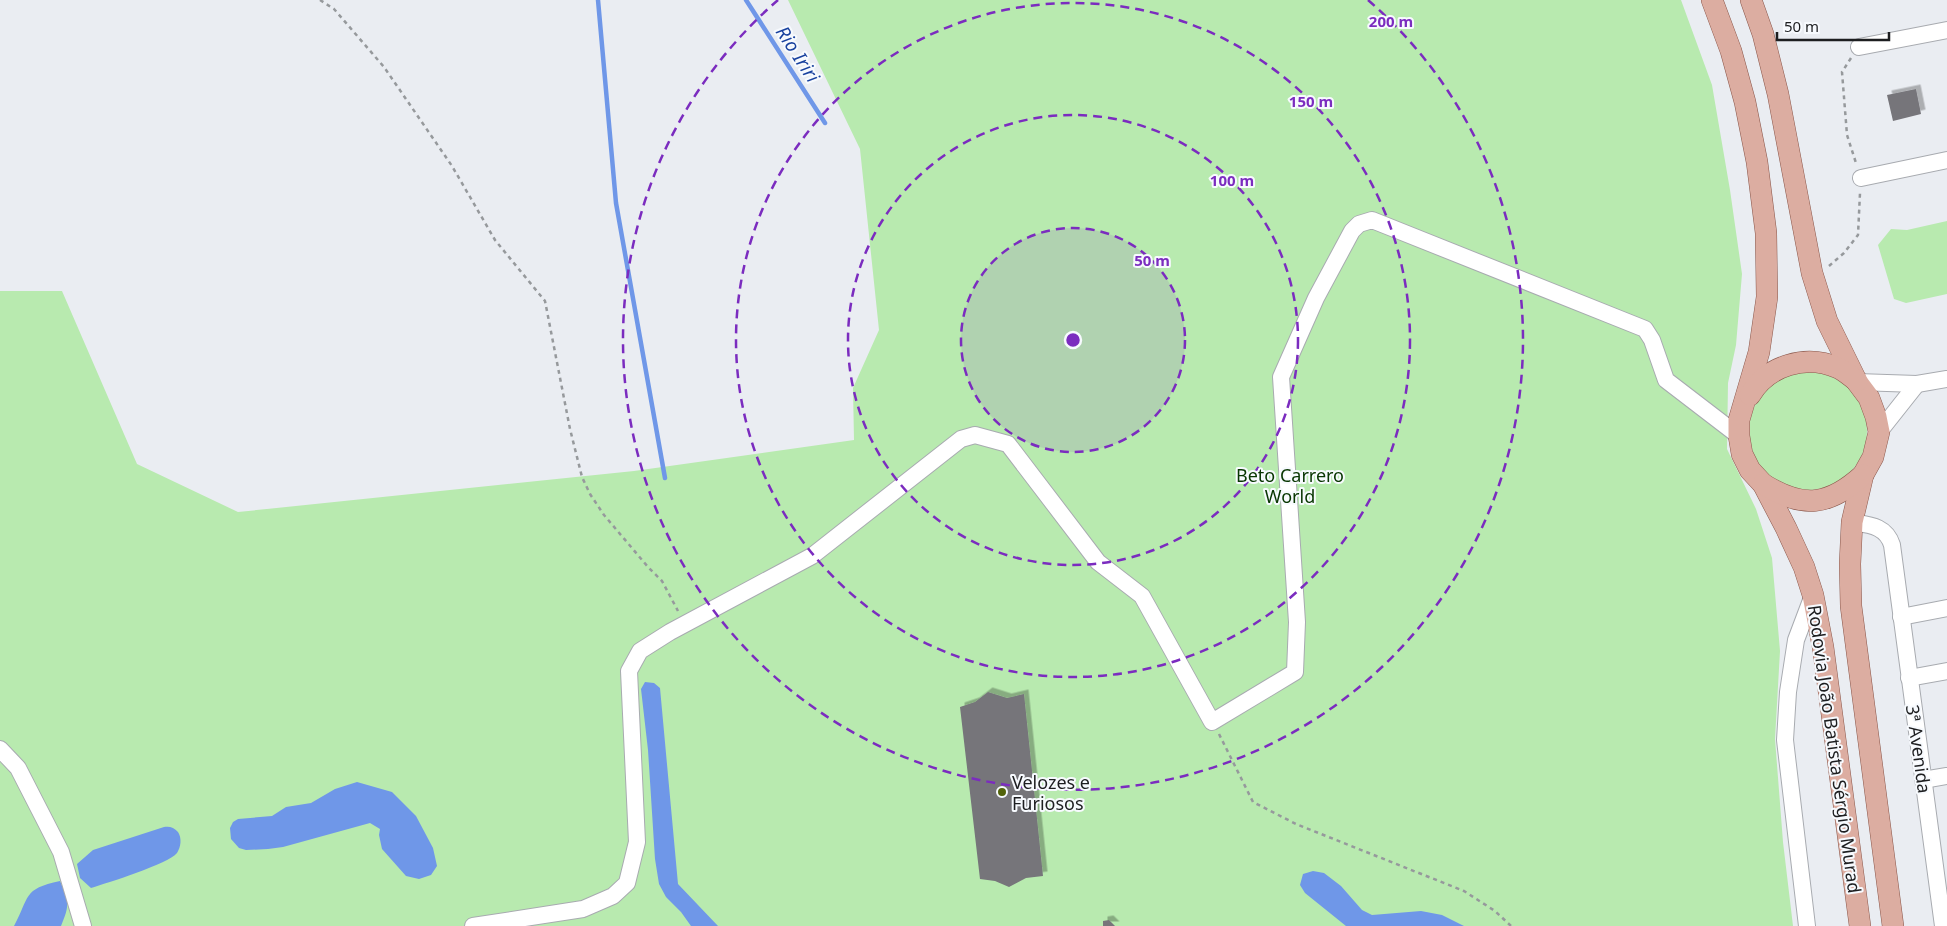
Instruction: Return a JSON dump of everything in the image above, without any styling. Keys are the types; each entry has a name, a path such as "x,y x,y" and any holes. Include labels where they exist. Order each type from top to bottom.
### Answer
{"main road":[{"name":"Rodovia João Batista Sérgio Murad","path":"1712,0 1732,51 1745,102 1757,162 1766,233 1767,298 1759,352 1739,420 1739,436 1742,454 1750,470 1763,484 1804,567 1813,594 1823,647 1860,926"},
{"name":"Rodovia João Batista Sérgio Murad","path":"1750,0 1763,34 1778,94 1812,273 1827,321 1857,382 1869,398 1879,432 1873,457 1863,474 1852,522 1850,564 1851,614 1893,926"},
{"path":"1744,405 1755,385 1773,371 1794,363 1817,362 1839,368 1857,382"},
{"path":"1763,484 1782,496 1804,501 1826,499 1846,490 1863,474"}],"street":[{"path":"1859,47 1947,30"},
{"path":"1861,178 1947,160"},
{"path":"473,926 583,909 613,896 628,883 637,842 629,671 640,651 812,556 961,438 975,435 1008,444 1098,562 1142,596 1212,722 1295,672 1297,622 1280,378 1316,298 1352,231 1359,224 1372,220 1645,329 1652,340 1666,380 1739,436"},
{"path":"1857,382 1917,384 1947,379"},
{"path":"1879,432 1917,384"},
{"name":"3ª Avenida","path":"1852,522 1872,525 1886,532 1892,545 1923,780 1945,926"},
{"path":"1807,926 1785,740 1788,692 1796,640 1813,594"},
{"path":"1901,617 1947,608"},
{"path":"1910,678 1947,670"},
{"path":"0,749 18,768 61,852 83,926"},
{"path":"1923,780 1947,776"}],"path":[{"path":"320,0 334,9 384,67 452,166 495,240 545,301 570,430 582,477 590,494 604,515 662,581 684,625"},
{"path":"1212,722 1253,802 1296,824 1464,891 1494,911 1511,926"}],"green space":[{"name":"Beto Carrero World","path":"788,0 1681,0 1712,85 1742,274 1736,345 1728,383 1727,449 1756,509 1772,558 1780,651 1775,739 1783,842 1793,926 0,926 0,291 62,291 137,464 238,512 634,471 854,440 853,388 879,330 860,149"},
{"path":"1947,221 1947,294 1906,303 1894,299 1878,245 1891,229 1907,230"},
{"path":"1808,372 1831,376 1850,389 1863,408 1867,431 1863,454 1850,473 1831,486 1808,490 1785,486 1766,473 1753,454 1749,431 1753,408 1766,389 1785,376"}],"water":[{"path":"645,682 654,683 660,688 678,884 718,926 691,926 681,912 666,897 659,884 655,859 648,750 641,689"},
{"path":"357,782 392,792 416,816 433,848 437,866 431,875 419,879 406,876 382,849 379,835 380,829 370,823 283,847 268,849 246,850 239,848 231,839 230,828 233,822 238,819 272,816 286,807 311,803 335,789"},
{"path":"164,827 175,829 180,837 178,851 171,857 137,873 91,888 80,878 77,864 93,850"},
{"path":"1313,871 1324,873 1341,886 1362,910 1372,915 1421,911 1442,915 1464,926 1346,926 1305,893 1300,885 1303,874"},
{"path":"60,881 67,903 66,913 61,926 14,926 33,891 39,887"}],"building":[{"path":"1916,89 1921,114 1893,121 1887,95"},
{"name":"Velozes e Furiosos","path":"988,692 1007,698 1024,694 1043,876 1026,878 1009,887 995,881 980,879 960,707 975,702"},
{"path":"1109,920 1115,926 1103,926 1103,921"}],"waterway":[{"path":"598,0 616,203 665,478"},
{"name":"Rio Iriri","path":"746,0 825,123"}],"place":[{"name":"Velozes e Furiosos","path":"1002,792"}]}
